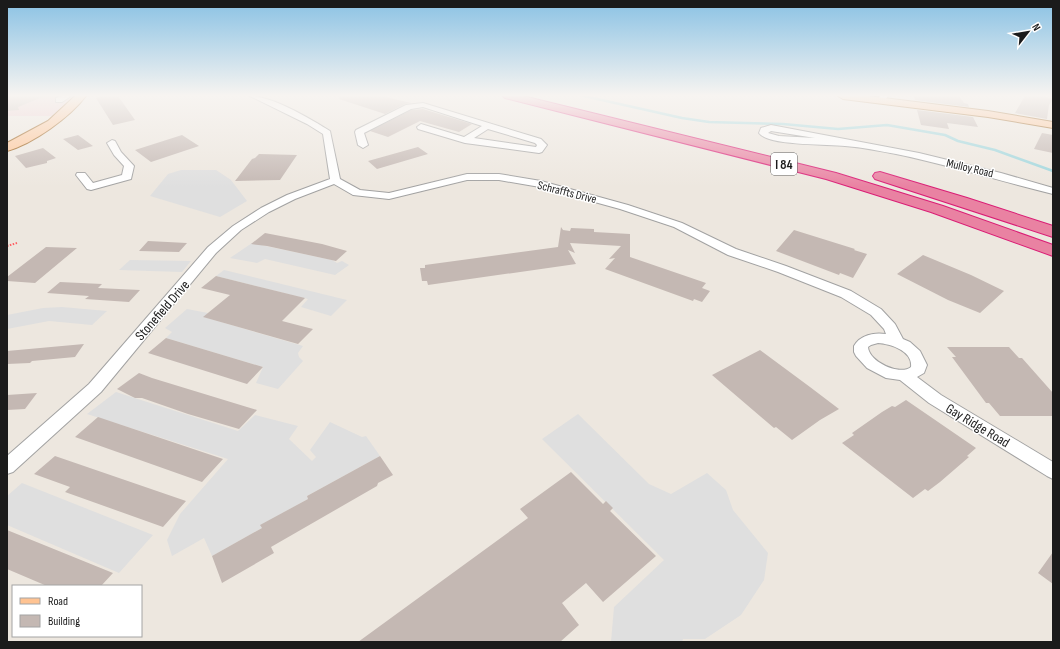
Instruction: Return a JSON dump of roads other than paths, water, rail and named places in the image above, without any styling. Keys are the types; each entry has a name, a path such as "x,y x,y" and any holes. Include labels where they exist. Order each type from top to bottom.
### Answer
{"highway":[{"name":"I 84","path":"631,126 832,176 937,209 1053,251"},
{"name":"I 84","path":"677,126 846,167"},
{"path":"867,173 961,200 1053,232"}],"main road":[{"path":"7,147 48,126"}],"street":[{"path":"317,126 327,133 335,180"},
{"path":"363,145 359,132 370,126"},
{"path":"465,140 487,126"},
{"path":"421,127 465,140 539,150 542,145 538,141 488,126"},
{"name":"Mulloy Road","path":"886,149 847,143 778,139 763,133 764,130 771,128 886,149 990,173 1053,191"},
{"path":"81,175 92,187 127,177 129,166 117,153 112,143"},
{"name":"Schraffts Drive","path":"335,180 357,193 389,196 467,177 499,177 541,184 624,207 678,225 732,252 782,269 846,294 876,312 890,327 896,342"},
{"name":"Stonefield Drive","path":"7,467 95,388 212,250 237,228 265,210 291,197 335,180"},
{"path":"871,339 883,339 896,342 913,352 918,358 920,365 918,370 913,374 905,376 890,374 875,367 864,357 861,351 865,342 871,339"},
{"name":"Gay Ridge Road","path":"905,376 935,399 1053,471"}],"waterway":[{"path":"808,126 838,129 871,126"},
{"path":"894,126 945,135 958,141 995,150 1053,171"}]}
